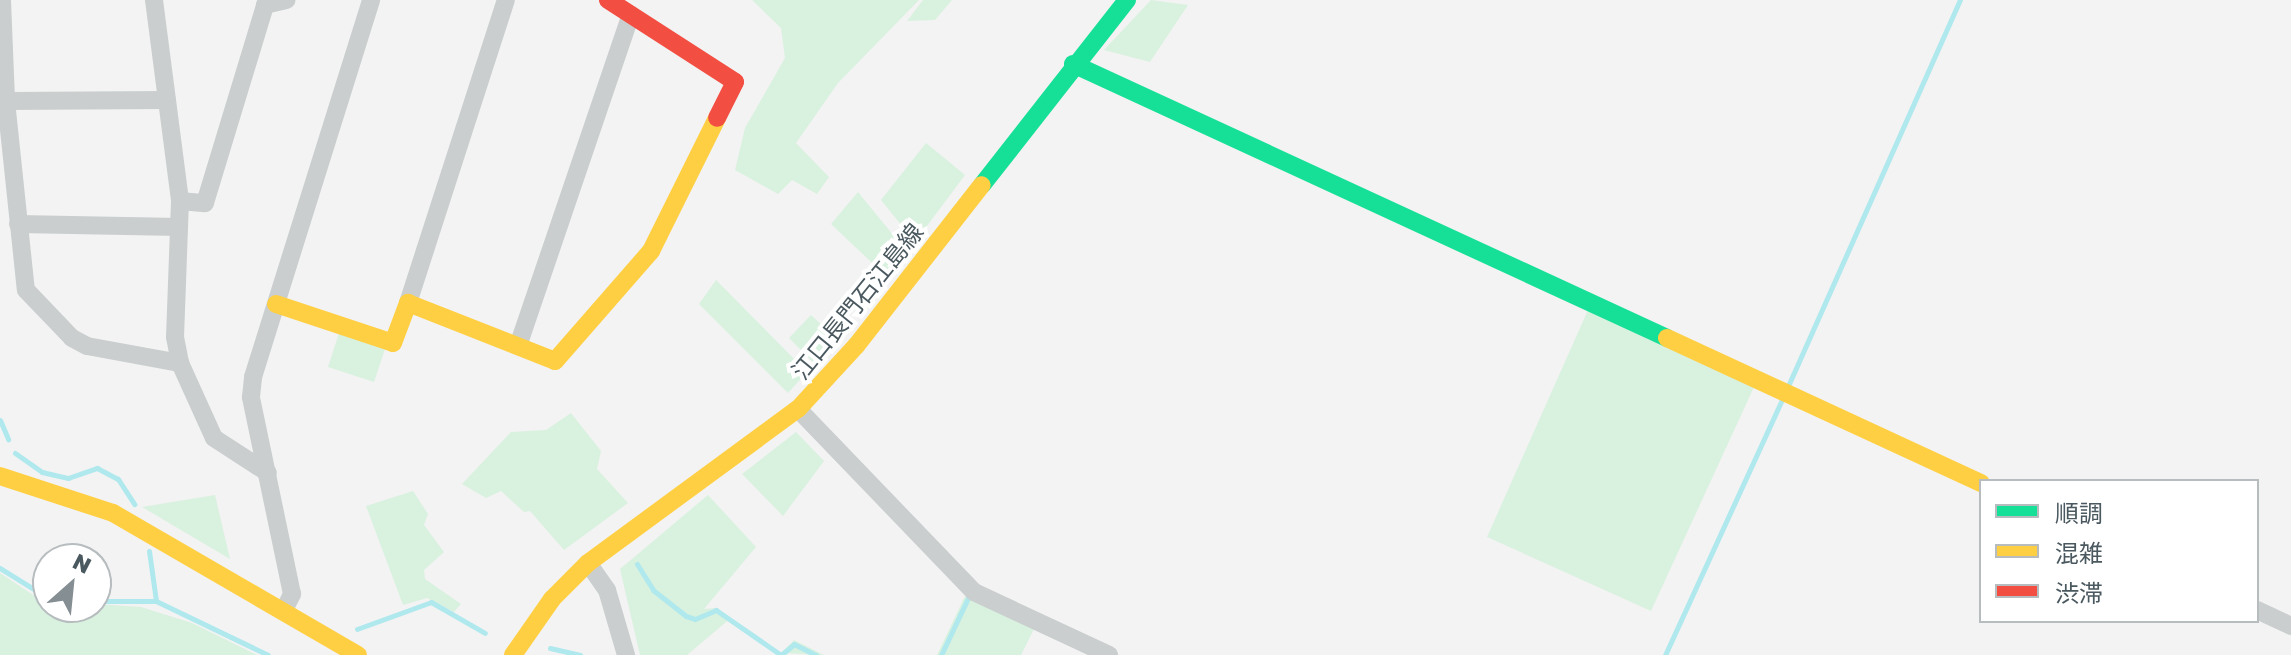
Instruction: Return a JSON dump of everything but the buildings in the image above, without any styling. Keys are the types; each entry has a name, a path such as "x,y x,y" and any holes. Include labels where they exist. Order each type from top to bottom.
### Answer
{"street":[{"path":"2,0 6,101 26,290 72,338 87,346 180,363"},
{"path":"154,0 180,201 175,337 180,363 214,438 268,473"},
{"path":"180,201 205,203 264,3 286,0"},
{"path":"285,608 292,594 251,397 276,304 371,0"},
{"path":"276,304 393,343 506,0"},
{"path":"408,303 555,361 651,251 735,82 608,0"},
{"name":"江口長門石江島線","path":"513,655 552,599 588,563 798,409 866,334 1073,64 1127,0"},
{"path":"518,346 631,15"},
{"path":"1073,64 1979,482"},
{"path":"6,101 167,100"},
{"path":"18,224 179,227"},
{"path":"798,409 974,592 1109,655"},
{"path":"0,476 113,513 285,608 358,655"},
{"path":"588,563 607,590 626,655"},
{"path":"2259,611 2291,626"}],"green space":[{"path":"752,0 919,0 838,83 796,143 829,177 817,194 792,180 778,194 735,170 745,128 785,58 781,28"},
{"path":"923,0 952,0 935,20 907,21"},
{"path":"1151,0 1188,5 1150,62 1104,50"},
{"path":"926,143 965,175 915,242 881,200"},
{"path":"858,192 907,252 888,278 831,224"},
{"path":"716,280 807,372 788,393 699,304"},
{"path":"1588,310 1754,387 1651,611 1487,537"},
{"path":"811,315 838,340 815,364 789,338"},
{"path":"339,333 385,349 374,382 328,367"},
{"path":"571,413 601,451 597,469 628,503 564,550 530,511 524,512 501,491 486,498 462,484 511,432 546,430"},
{"path":"796,432 824,461 783,516 742,474"},
{"path":"413,491 428,514 424,525 444,552 424,570 425,579 461,604 454,612 427,598 403,605 366,506"},
{"path":"215,495 230,559 142,507"},
{"path":"708,495 756,547 704,609 716,608 731,618 687,655 640,655 620,569"},
{"path":"0,573 32,594 32,623 112,623 112,605 141,607 192,623 257,655 0,655"},
{"path":"965,596 1034,629 1021,655 937,655"},
{"path":"794,640 824,655 781,653"}],"waterway":[{"path":"1788,386 1960,0"},
{"path":"1665,655 1782,399"},
{"path":"0,420 8,439"},
{"path":"15,453 42,472 68,478 97,468 118,479 134,504"},
{"path":"149,551 156,601 268,655"},
{"path":"637,564 653,590 686,616 695,619 716,610 781,655 794,644 816,655"},
{"path":"0,568 32,588"},
{"path":"941,655 968,598"},
{"path":"112,601 156,601"},
{"path":"357,629 431,602 485,633"},
{"path":"550,648 580,655"}],"traffic: fast":[{"path":"982,185 1127,0"},
{"path":"1073,64 1667,338"}],"traffic: slow":[{"path":"276,304 393,343 408,303 555,361 651,251 717,118"},
{"path":"513,655 552,599 588,563 798,409 856,346 982,185"},
{"path":"1667,338 1979,482"},
{"path":"0,476 113,513 358,655"}],"traffic: jam":[{"path":"608,0 735,82 717,118"}]}
